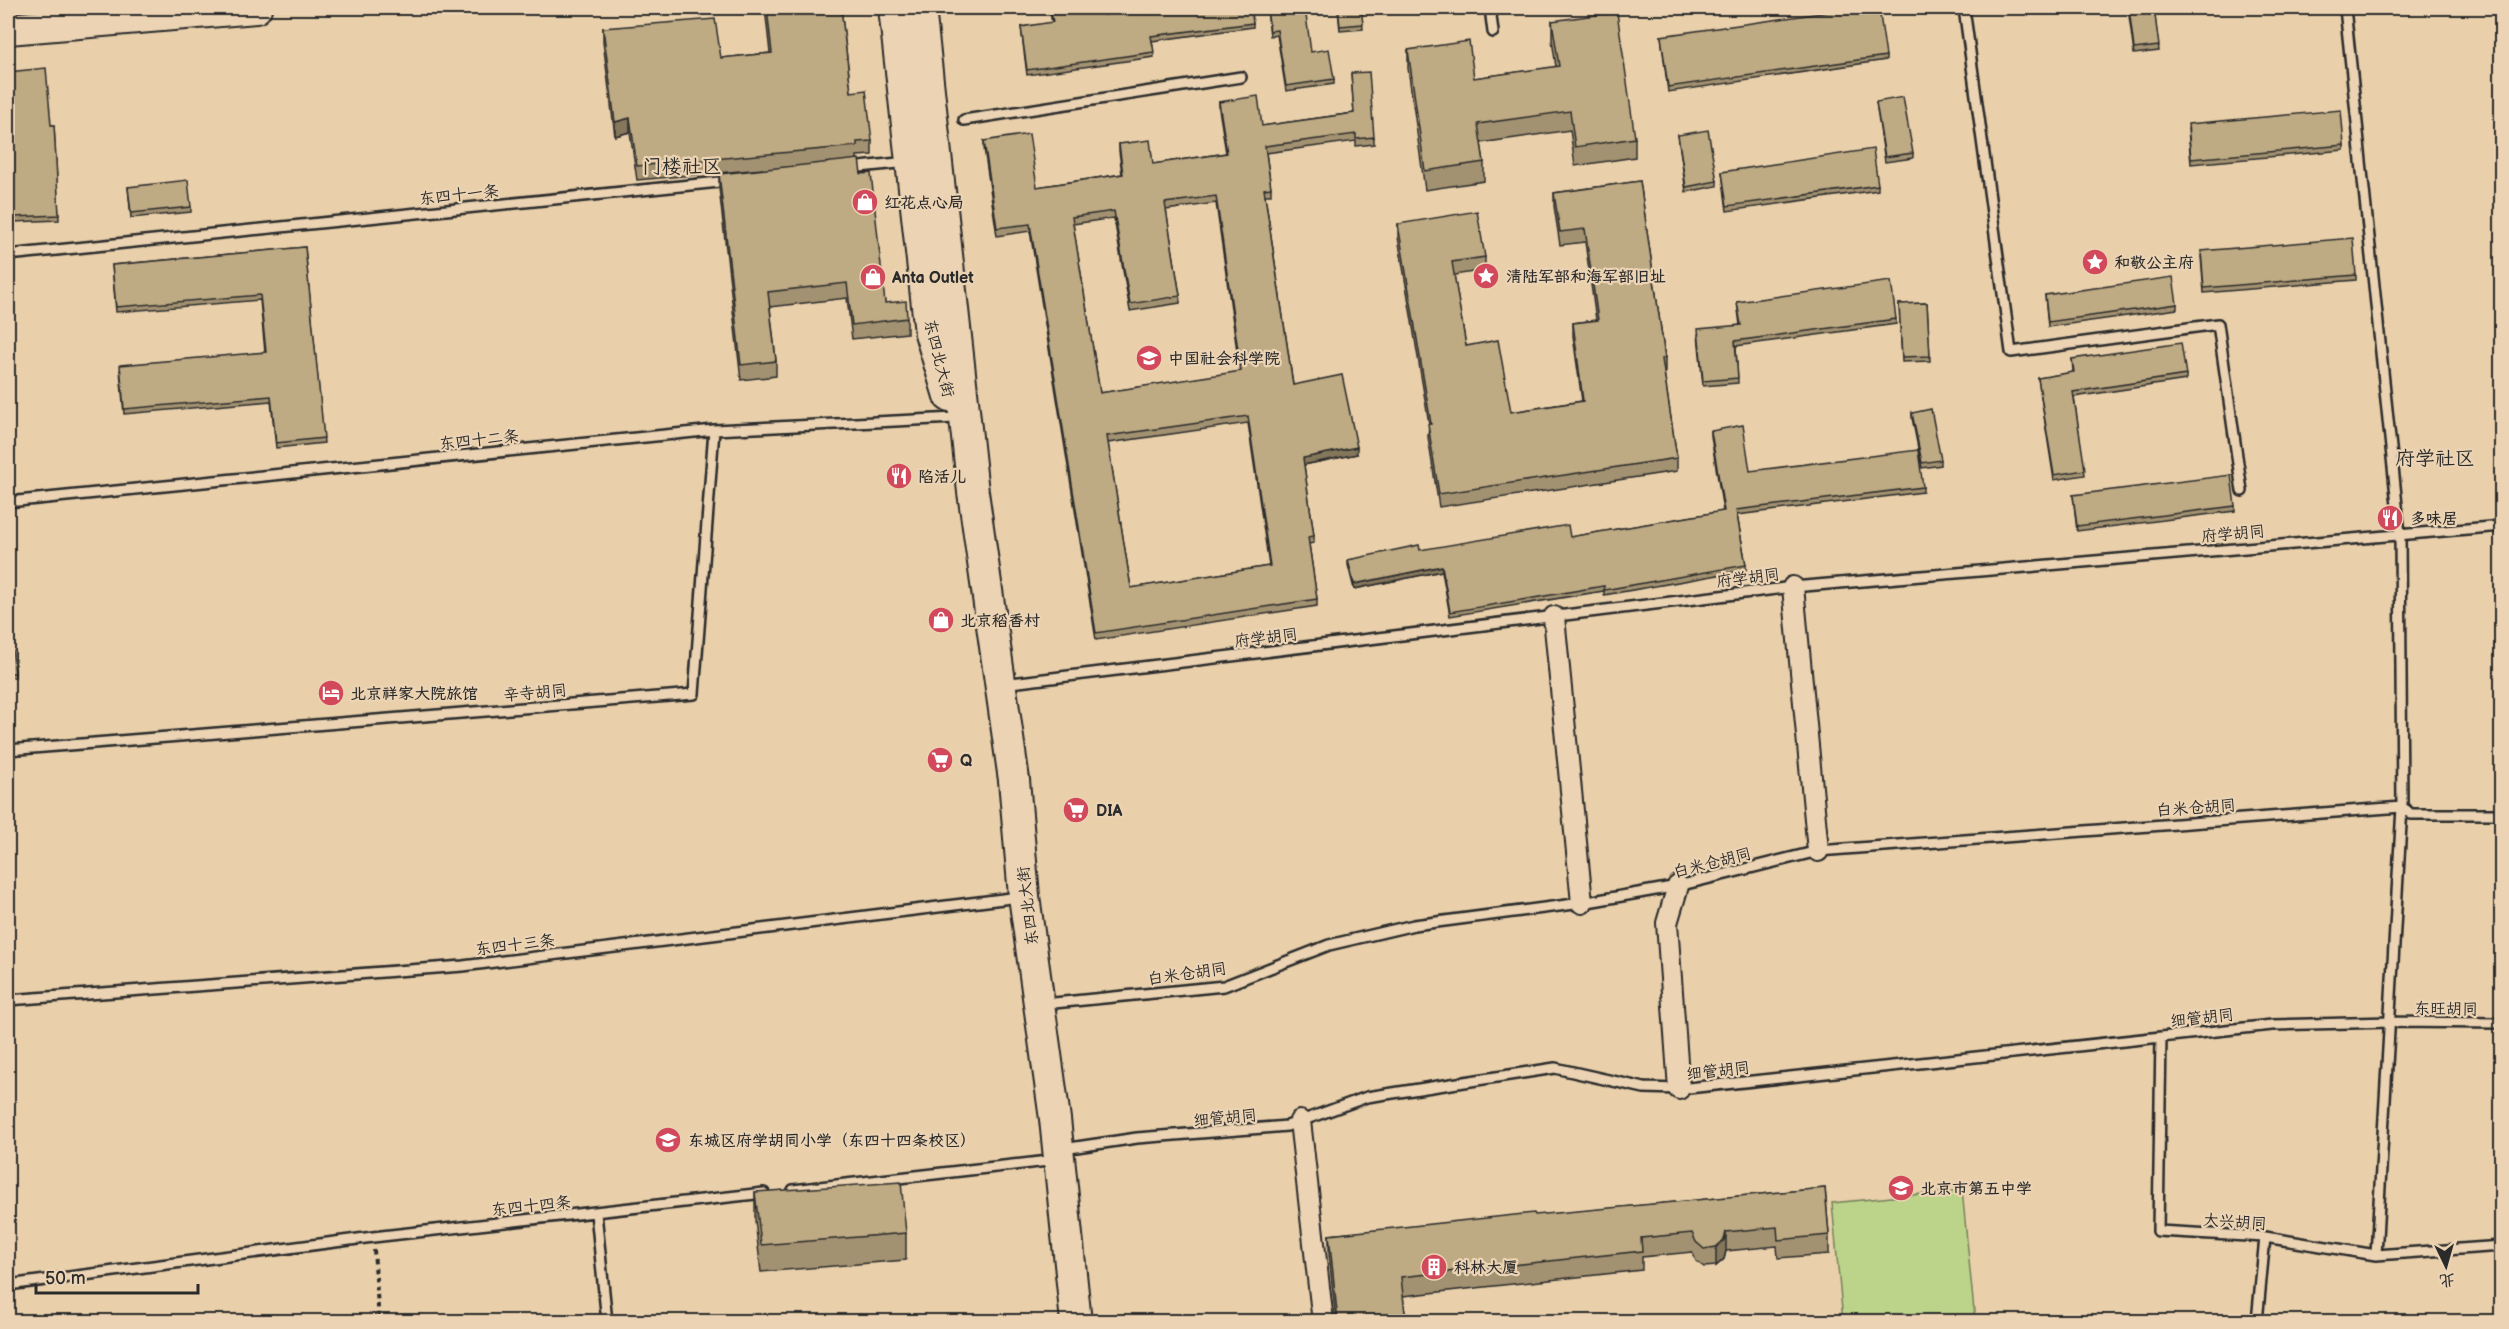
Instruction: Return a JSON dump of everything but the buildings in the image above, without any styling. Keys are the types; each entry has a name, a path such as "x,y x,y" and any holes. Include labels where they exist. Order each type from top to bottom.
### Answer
{"main road":[{"path":"8,30 256,8"},
{"name":"东四北大街","path":"894,8 913,162 930,333 955,418 973,492"},
{"name":"东四北大街","path":"920,8 973,492 1014,780 1024,896 1040,1005 1076,1322"}],"street":[{"path":"1793,587 1818,851"},
{"path":"1554,617 1582,903"},
{"path":"1678,886 1667,923 1679,1089"},
{"path":"1300,1121 1323,1322"}],"lane":[{"path":"1490,8 1493,32"},
{"path":"1964,8 2011,352 2218,324 2242,491"},
{"path":"2345,8 2400,534 2402,807 2376,1255"},
{"path":"964,120 1241,77"},
{"path":"840,169 913,162"},
{"name":"东四十一条","path":"8,255 744,179"},
{"name":"东四十二条","path":"8,502 714,430 955,418"},
{"name":"辛寺胡同","path":"8,750 694,694 714,430"},
{"name":"府学胡同","path":"1001,685 1793,587 2502,526"},
{"name":"白米仓胡同","path":"1040,1005 1224,986 1329,945 1414,925 1582,903 1678,886 1818,851 2402,807 2411,814 2502,814"},
{"name":"东四十三条","path":"8,1000 463,966 1024,896"},
{"name":"东旺胡同","path":"2391,1022 2502,1023"},
{"name":"细管胡同","path":"1057,1154 1137,1138 1276,1127 1300,1121 1367,1097 1556,1068 1644,1088 1679,1089 2272,1025 2391,1022"},
{"name":"大兴胡同","path":"2161,1037 2158,1231 2265,1237 2376,1255 2502,1246"},
{"path":"785,1191 1057,1154"},
{"name":"东四十四条","path":"8,1286 373,1237 774,1192"},
{"path":"596,1213 607,1322"},
{"path":"2257,1322 2265,1237"}],"path":[{"path":"373,1237 379,1322"}],"green space":[{"path":"8,8 99,8 8,16"},
{"path":"1962,1190 1975,1321 1843,1321 1832,1203"}],"place":[{"name":"红花点心局","path":"865,202"},
{"name":"和敬公主府","path":"2095,262"},
{"name":"清陆军部和海军部旧址","path":"1486,276"},
{"name":"Anta Outlet","path":"873,277"},
{"name":"中国社会科学院","path":"1149,358"},
{"name":"陷活儿","path":"899,476"},
{"name":"多味居","path":"2390,518"},
{"name":"北京稻香村","path":"941,620"},
{"name":"北京祥家大院旅馆","path":"331,693"},
{"name":"Q","path":"940,760"},
{"name":"DIA","path":"1076,810"},
{"name":"东城区府学胡同小学（东四十四条校区）","path":"668,1140"},
{"name":"北京市第五中学","path":"1901,1188"},
{"name":"科林大厦","path":"1434,1267"}],"district":[{"name":"门楼社区","path":"682,166"},
{"name":"府学社区","path":"2435,458"}]}
